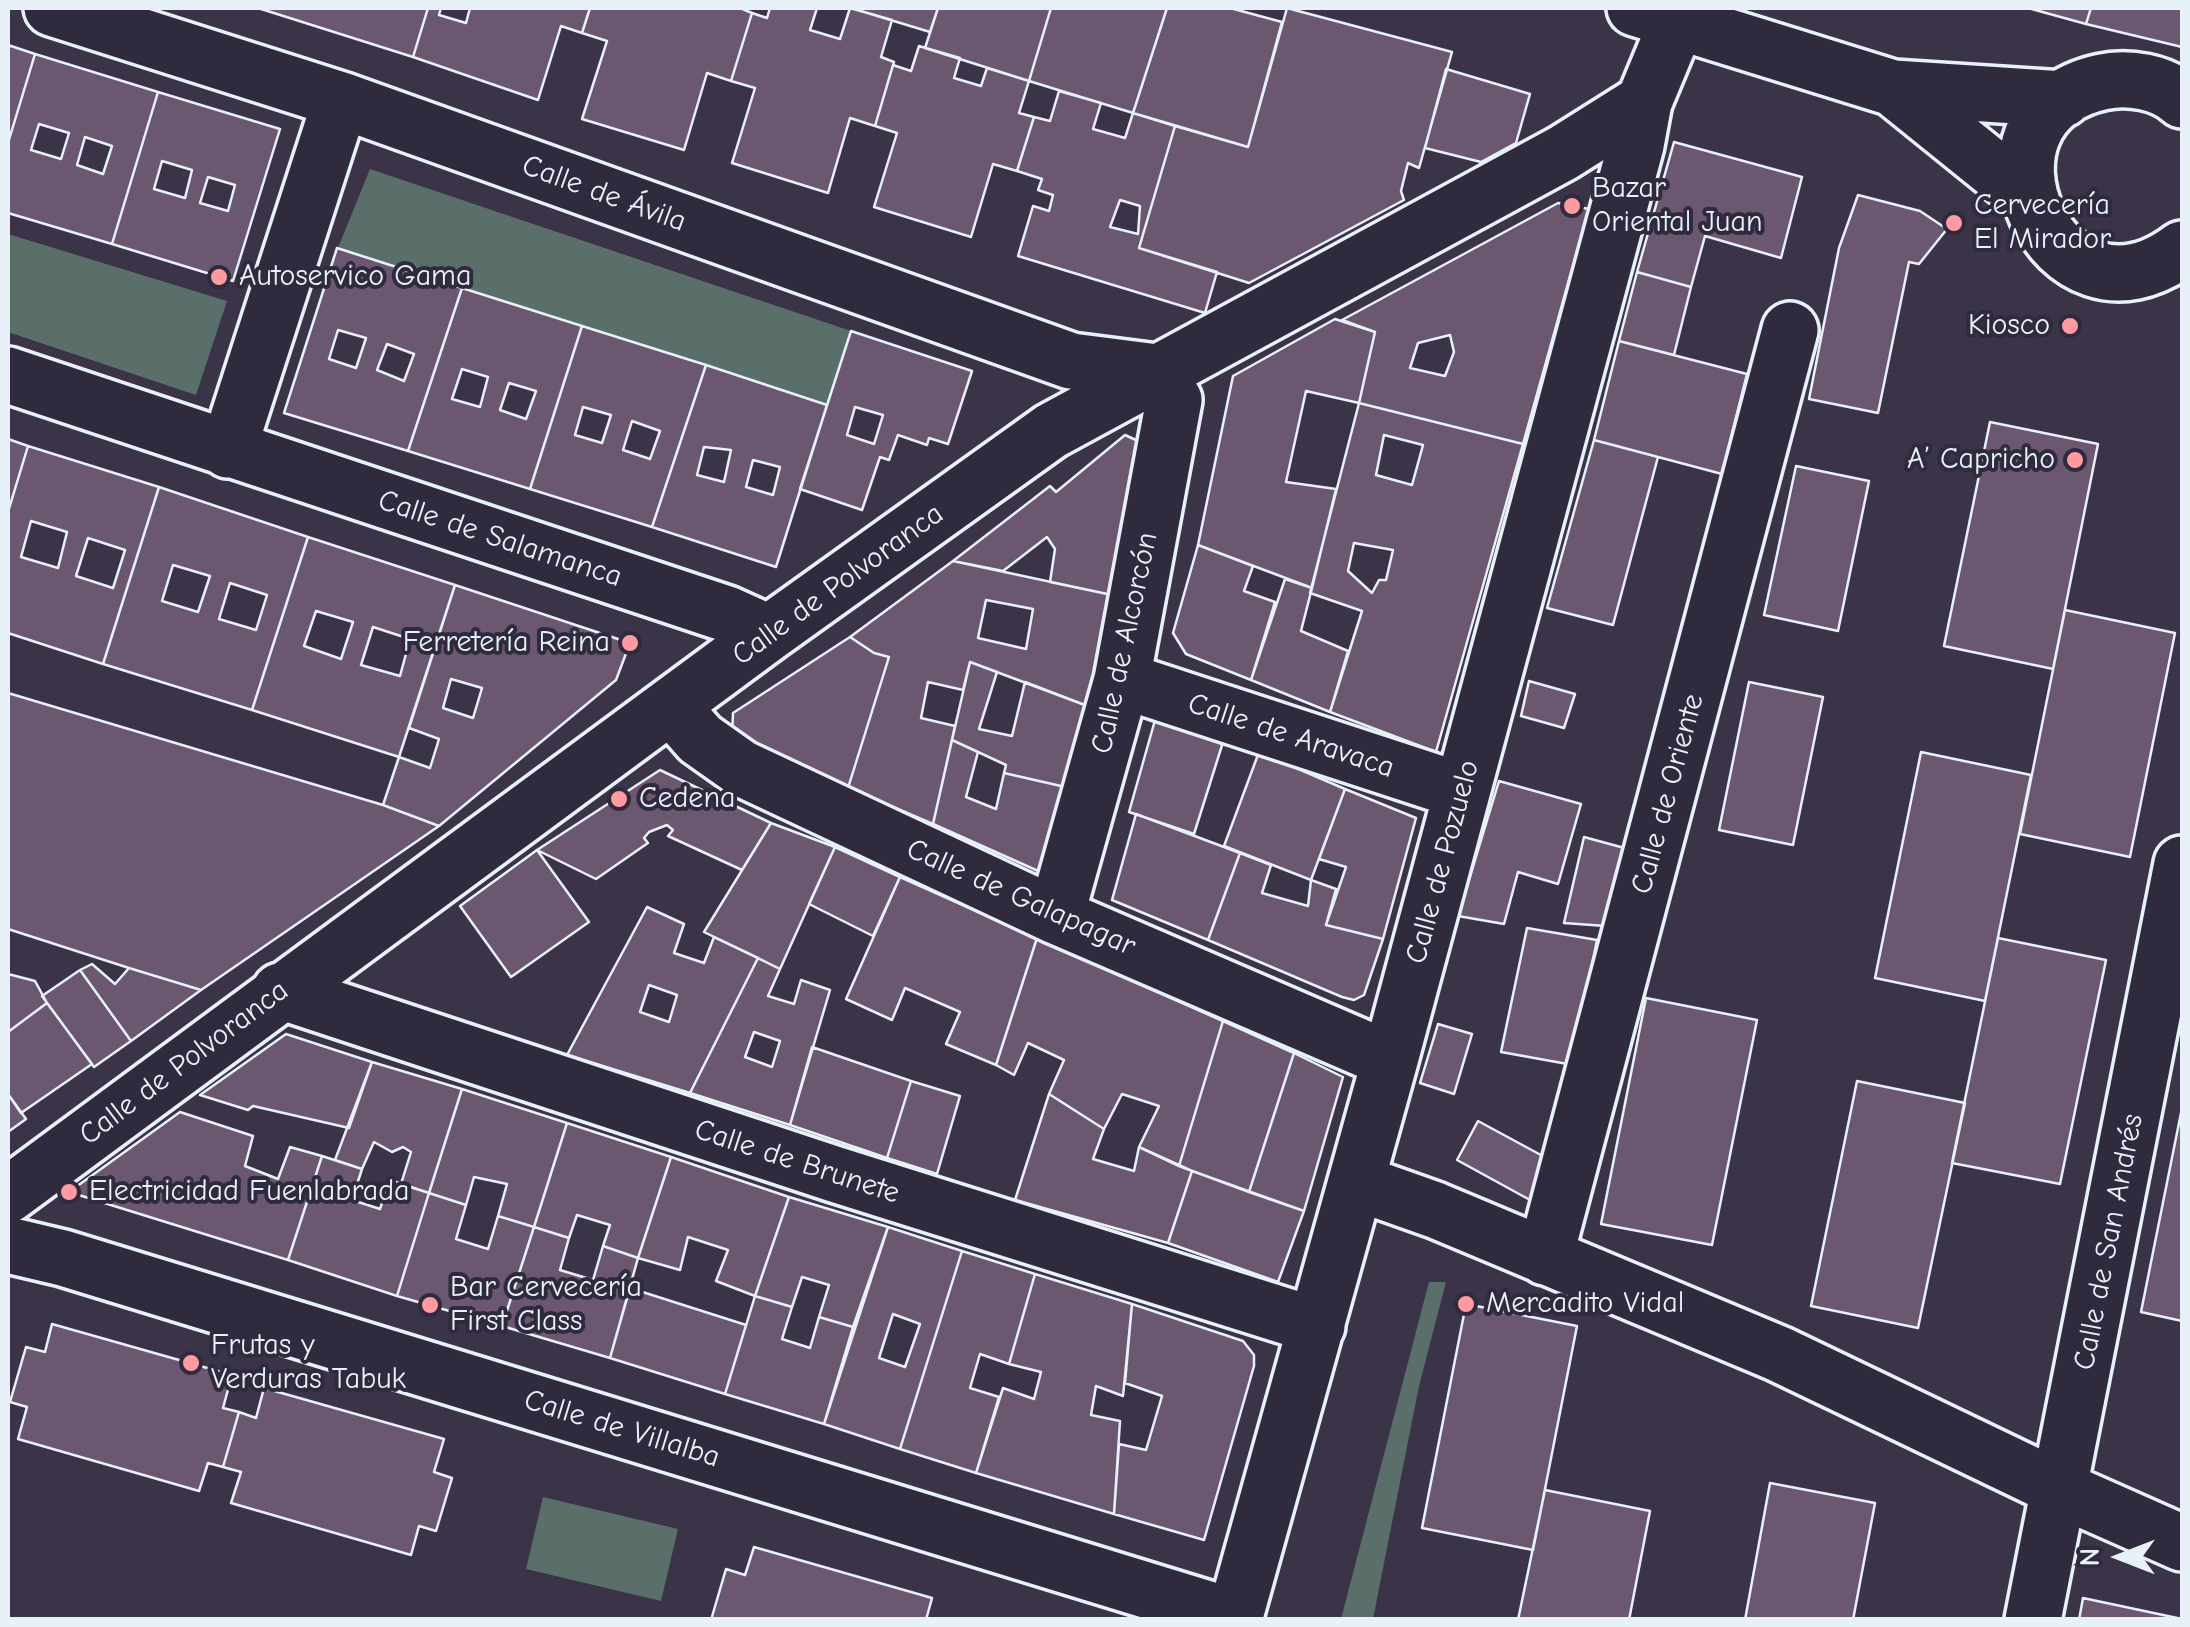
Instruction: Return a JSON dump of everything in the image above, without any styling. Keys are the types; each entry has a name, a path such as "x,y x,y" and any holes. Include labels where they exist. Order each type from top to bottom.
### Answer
{"street":[{"name":"Calle de Ávila","path":"52,8 341,100 1072,361 1157,372"},
{"path":"1644,102 1657,14 1894,88 2063,99"},
{"path":"2174,264 2130,272 2102,270 2076,261 2055,245 2038,223 2028,197 2025,170 2031,142 2043,118 2063,99 2087,85 2114,79 2141,81 2181,95"},
{"path":"1894,88 2028,197"},
{"path":"228,450 341,100"},
{"name":"Calle de Polvoranca","path":"8,1195 769,632 1052,432 1562,153 1644,102"},
{"name":"Calle de Pozuelo","path":"1234,1618 1390,1060 1644,102"},
{"name":"Calle de Oriente","path":"1546,1257 1790,330"},
{"name":"Calle de Alcorcón","path":"1056,916 1122,680 1174,400 1157,372"},
{"name":"Calle de Salamanca","path":"8,374 709,608 769,632"},
{"name":"Calle de Aravaca","path":"1122,680 1461,791"},
{"name":"Calle de Galapagar","path":"671,706 700,738 742,768 1056,916 1390,1060"},
{"name":"Calle de San Andrés","path":"2033,1620 2182,864"},
{"name":"Calle de Brunete","path":"280,991 834,1174 1317,1326"},
{"path":"1356,1182 1434,1210 1779,1354 2060,1490 2182,1543"},
{"name":"Calle de Villalba","path":"8,1245 1234,1618"}],"green space":[{"path":"370,169 851,331 827,405 338,248"},
{"path":"8,234 227,301 196,395 8,332"},
{"path":"1429,1282 1446,1282 1419,1386 1373,1619 1341,1619"},
{"path":"543,1497 678,1529 661,1601 526,1569"}],"building":[{"path":"258,8 428,8 413,57"},
{"path":"428,8 441,8 439,15 466,23 470,8 590,8 582,33 561,26 538,100 413,57"},
{"path":"590,8 740,8 752,13 731,81 707,73 684,150 582,119 607,41 582,33"},
{"path":"770,8 817,8 810,30 840,39 850,8 892,20 881,57 894,62 875,126 850,118 828,193 732,163 755,88 731,81 752,13 767,18"},
{"path":"851,8 938,8 930,32"},
{"path":"938,8 1051,8 1029,81 925,48"},
{"path":"1051,8 1167,8 1133,113 1029,81"},
{"path":"1167,8 1230,8 1282,22 1248,147 1133,113"},
{"path":"1287,8 1452,52 1419,168 1408,163 1401,191 1404,200 1249,283 1139,248 1175,126 1248,147"},
{"path":"2028,8 2091,8 2086,24"},
{"path":"2091,8 2182,8 2182,47 2086,24"},
{"path":"8,45 35,54 8,143"},
{"path":"919,46 960,58 954,78 981,86 987,68 1029,81 1019,113 1034,117 1017,171 993,164 971,237 874,207 897,133 875,126 893,65 911,71"},
{"path":"35,54 158,92 112,244 8,213 8,143","holes":["39,124 69,133 61,159 31,150","85,137 112,146 103,174 77,165"]},
{"path":"1446,69 1530,94 1516,143 1481,162 1425,148"},
{"path":"1059,91 1101,103 1093,129 1125,138 1133,113 1175,126 1139,248 1217,272 1205,313 1018,256 1033,206 1049,211 1053,195 1038,190 1042,179 1017,171 1034,117 1050,121","holes":["1120,200 1140,206 1138,234 1110,227"]},
{"path":"158,92 280,129 233,281 112,244","holes":["162,161 192,170 185,198 154,189","208,177 235,185 228,211 200,203"]},
{"path":"1674,142 1802,177 1781,258 1705,236 1691,287 1637,272"},
{"path":"1858,195 1920,211 1947,229 1919,264 1909,262 1878,413 1809,399 1839,248"},
{"path":"1558,203 1589,209 1523,444 1359,403 1375,332 1342,320","holes":["1450,335 1454,352 1445,376 1410,368 1418,343"]},
{"path":"337,248 462,288 408,451 284,413","holes":["338,330 366,338 356,368 329,359","387,344 414,354 404,381 377,370"]},
{"path":"1637,272 1691,287 1674,355 1619,341"},
{"path":"462,288 582,326 530,489 408,451","holes":["462,369 488,377 480,407 452,399","509,383 536,391 526,419 500,410"]},
{"path":"1335,319 1375,332 1359,403 1306,391 1286,482 1336,489 1312,588 1198,545 1233,376"},
{"path":"582,326 706,365 652,527 530,489","holes":["583,407 611,415 602,443 575,435","632,421 660,431 650,459 623,450"]},
{"path":"851,331 972,371 948,444 929,438 927,445 898,435 889,460 880,457 862,510 800,489","holes":["855,407 883,415 874,444 847,435"]},
{"path":"1619,341 1747,374 1722,474 1594,440"},
{"path":"706,365 827,405 776,567 652,527","holes":["704,447 731,450 724,482 697,475","753,460 780,467 773,495 746,487"]},
{"path":"1359,403 1523,444 1436,752 1330,712 1362,611 1310,593","holes":["1384,435 1423,445 1412,485 1376,475","1354,543 1393,550 1386,580 1379,580 1372,593 1348,571"]},
{"path":"1990,422 2098,444 2053,669 1944,646"},
{"path":"1125,435 1147,445 1112,595 1050,582 1055,549 1047,537 1003,571 953,561 1050,486 1056,492"},
{"path":"8,439 28,446 8,512"},
{"path":"1594,440 1658,457 1613,625 1547,608"},
{"path":"28,446 159,487 103,664 8,633 8,512","holes":["31,521 67,532 58,568 21,557","88,538 125,550 113,588 76,576"]},
{"path":"1796,466 1869,481 1838,631 1764,615"},
{"path":"159,487 308,537 252,710 103,664","holes":["173,565 210,576 198,612 162,601","230,583 267,595 256,630 219,619"]},
{"path":"308,537 455,585 399,757 252,710","holes":["316,611 353,622 341,659 304,646","373,627 410,639 400,676 361,665"]},
{"path":"1198,545 1253,566 1244,591 1275,602 1251,680 1186,654 1173,633"},
{"path":"953,561 1112,595 1090,707 970,662 963,690 928,682 921,718 955,726 933,824 848,788 889,657 874,653 850,637","holes":["986,600 1033,609 1026,649 978,638"]},
{"path":"1285,579 1312,588 1301,631 1348,651 1330,712 1251,680"},
{"path":"455,585 630,643 616,680 439,826 383,805 399,757 430,768 439,739 409,728","holes":["451,679 482,688 473,718 443,708"]},
{"path":"2065,610 2175,633 2130,857 2020,834"},
{"path":"850,637 874,653 889,657 848,788 732,738 733,713"},
{"path":"970,662 997,672 979,729 1012,736 1025,682 1090,707 1074,789 1004,773 1006,765 952,740"},
{"path":"1529,681 1575,694 1564,728 1521,716"},
{"path":"1749,682 1823,697 1793,845 1719,830"},
{"path":"8,693 383,805 439,826 201,990 129,968 8,929"},
{"path":"1157,713 1224,739 1194,834 1129,812"},
{"path":"952,740 978,752 966,797 996,809 1004,773 1074,789 1056,879 933,824"},
{"path":"1259,752 1345,789 1311,880 1224,846"},
{"path":"1921,752 2031,775 1985,1001 1875,978"},
{"path":"660,770 771,823 742,870 668,836 673,830 667,825 649,832 644,838 648,843 596,879 537,850"},
{"path":"1499,781 1581,804 1558,884 1518,872 1504,924 1458,916"},
{"path":"1345,789 1416,818 1383,939 1326,925 1346,867 1319,859"},
{"path":"1136,814 1240,853 1208,940 1112,900"},
{"path":"771,823 835,847 780,969 704,932"},
{"path":"1584,837 1628,849 1606,926 1564,923"},
{"path":"835,847 900,877 873,936 809,904"},
{"path":"537,850 589,922 511,977 460,906"},
{"path":"1240,853 1271,865 1262,893 1308,906 1311,880 1336,889 1326,925 1383,939 1364,995 1354,1000 1342,997 1208,940"},
{"path":"900,877 1037,938 996,1065 946,1044 960,1012 905,988 892,1020 846,999"},
{"path":"647,907 684,924 674,953 704,963 714,937 758,958 690,1093 567,1055","holes":["649,985 677,995 669,1022 640,1012"]},
{"path":"1527,928 1597,940 1573,1065 1501,1052"},
{"path":"1037,938 1223,1021 1179,1166 1139,1147 1159,1106 1122,1094 1104,1129 1049,1094 1064,1060 1028,1043 1014,1075 996,1065"},
{"path":"1998,938 2106,960 2060,1184 1952,1163"},
{"path":"758,958 780,969 768,996 794,1004 801,980 830,990 790,1125 690,1093","holes":["754,1032 780,1041 772,1067 745,1057"]},
{"path":"92,964 115,984 129,968 201,990 131,1041 80,970"},
{"path":"80,970 131,1041 94,1067 42,996"},
{"path":"8,974 35,981 47,1003 8,1032"},
{"path":"1646,998 1757,1020 1712,1245 1601,1224"},
{"path":"47,1003 92,1064 21,1113 8,1094 8,1032"},
{"path":"1223,1021 1294,1053 1249,1192 1179,1166"},
{"path":"1438,1024 1472,1034 1454,1094 1420,1083"},
{"path":"286,1034 372,1062 349,1128 253,1106 248,1110 200,1095"},
{"path":"812,1047 911,1081 887,1158 790,1125"},
{"path":"1294,1053 1343,1077 1304,1211 1249,1192"},
{"path":"372,1062 462,1089 429,1193 401,1184 411,1152 403,1147 392,1152 374,1142 362,1169 335,1160"},
{"path":"911,1081 960,1096 937,1174 887,1158"},
{"path":"1857,1081 1965,1103 1918,1328 1811,1306"},
{"path":"462,1089 567,1123 534,1227 498,1216 507,1184 474,1177 466,1205 429,1193"},
{"path":"8,1094 26,1119 8,1132"},
{"path":"1049,1094 1104,1129 1093,1159 1134,1171 1139,1147 1192,1171 1168,1243 1015,1200"},
{"path":"2182,1108 2182,1321 2141,1312"},
{"path":"180,1112 253,1136 245,1166 278,1179 290,1147 322,1156 288,1260 69,1192"},
{"path":"1478,1121 1552,1161 1530,1200 1457,1160"},
{"path":"567,1123 671,1157 638,1258 603,1246 610,1225 577,1215 569,1238 534,1227"},
{"path":"322,1156 362,1169 352,1200 380,1209 390,1180 429,1193 397,1296 288,1260"},
{"path":"671,1157 789,1197 755,1296 716,1281 728,1250 688,1237 680,1270 638,1258"},
{"path":"1192,1171 1304,1211 1278,1282 1168,1243"},
{"path":"429,1193 466,1205 456,1239 488,1249 498,1216 534,1227 502,1326 397,1296"},
{"path":"789,1197 888,1227 853,1327 819,1317 829,1285 802,1277 792,1307 755,1296"},
{"path":"534,1227 569,1238 560,1270 593,1280 603,1246 638,1258 610,1358 502,1326"},
{"path":"888,1227 962,1251 900,1449 824,1424","holes":["893,1314 920,1324 905,1367 879,1358"]},
{"path":"962,1251 1035,1274 1009,1364 980,1354 970,1388 999,1397 976,1473 900,1449"},
{"path":"1035,1274 1132,1304 1123,1396 1096,1386 1091,1415 1120,1421 1114,1514 976,1473 1003,1388 1034,1399 1041,1372 1009,1364"},
{"path":"630,1288 746,1325 725,1394 610,1358"},
{"path":"755,1296 792,1307 782,1339 810,1348 819,1317 853,1327 824,1424 725,1394"},
{"path":"1132,1304 1243,1341 1254,1355 1204,1540 1114,1514 1119,1444 1146,1450 1162,1396 1125,1383"},
{"path":"1466,1304 1577,1326 1533,1550 1422,1528"},
{"path":"52,1324 232,1375 223,1408 239,1412 223,1467 208,1463 199,1491 18,1439 27,1407 10,1402 26,1347 45,1352"},
{"path":"264,1388 444,1439 434,1472 452,1478 436,1531 419,1526 411,1555 231,1503 241,1472 223,1467 239,1412 256,1418"},
{"path":"1770,1483 1875,1503 1853,1620 1745,1620"},
{"path":"1545,1490 1650,1511 1629,1620 1518,1620"},
{"path":"754,1547 932,1598 926,1620 711,1620 726,1569 745,1575"},
{"path":"2083,1598 2182,1619 2182,1620 2079,1620"}],"place":[{"name":"Bazar Oriental Juan","path":"1572,206"},
{"name":"Cervecería El Mirador","path":"1954,223"},
{"name":"Autoservico Gama","path":"219,277"},
{"name":"Kiosco","path":"2070,326"},
{"name":"A’ Capricho","path":"2075,460"},
{"name":"Ferretería Reina","path":"630,643"},
{"name":"Cedena","path":"619,799"},
{"name":"Electricidad Fuenlabrada","path":"69,1192"},
{"name":"Mercadito Vidal","path":"1466,1304"},
{"name":"Bar Cervecería First Class","path":"430,1305"},
{"name":"Frutas y Verduras Tabuk","path":"191,1363"}]}
